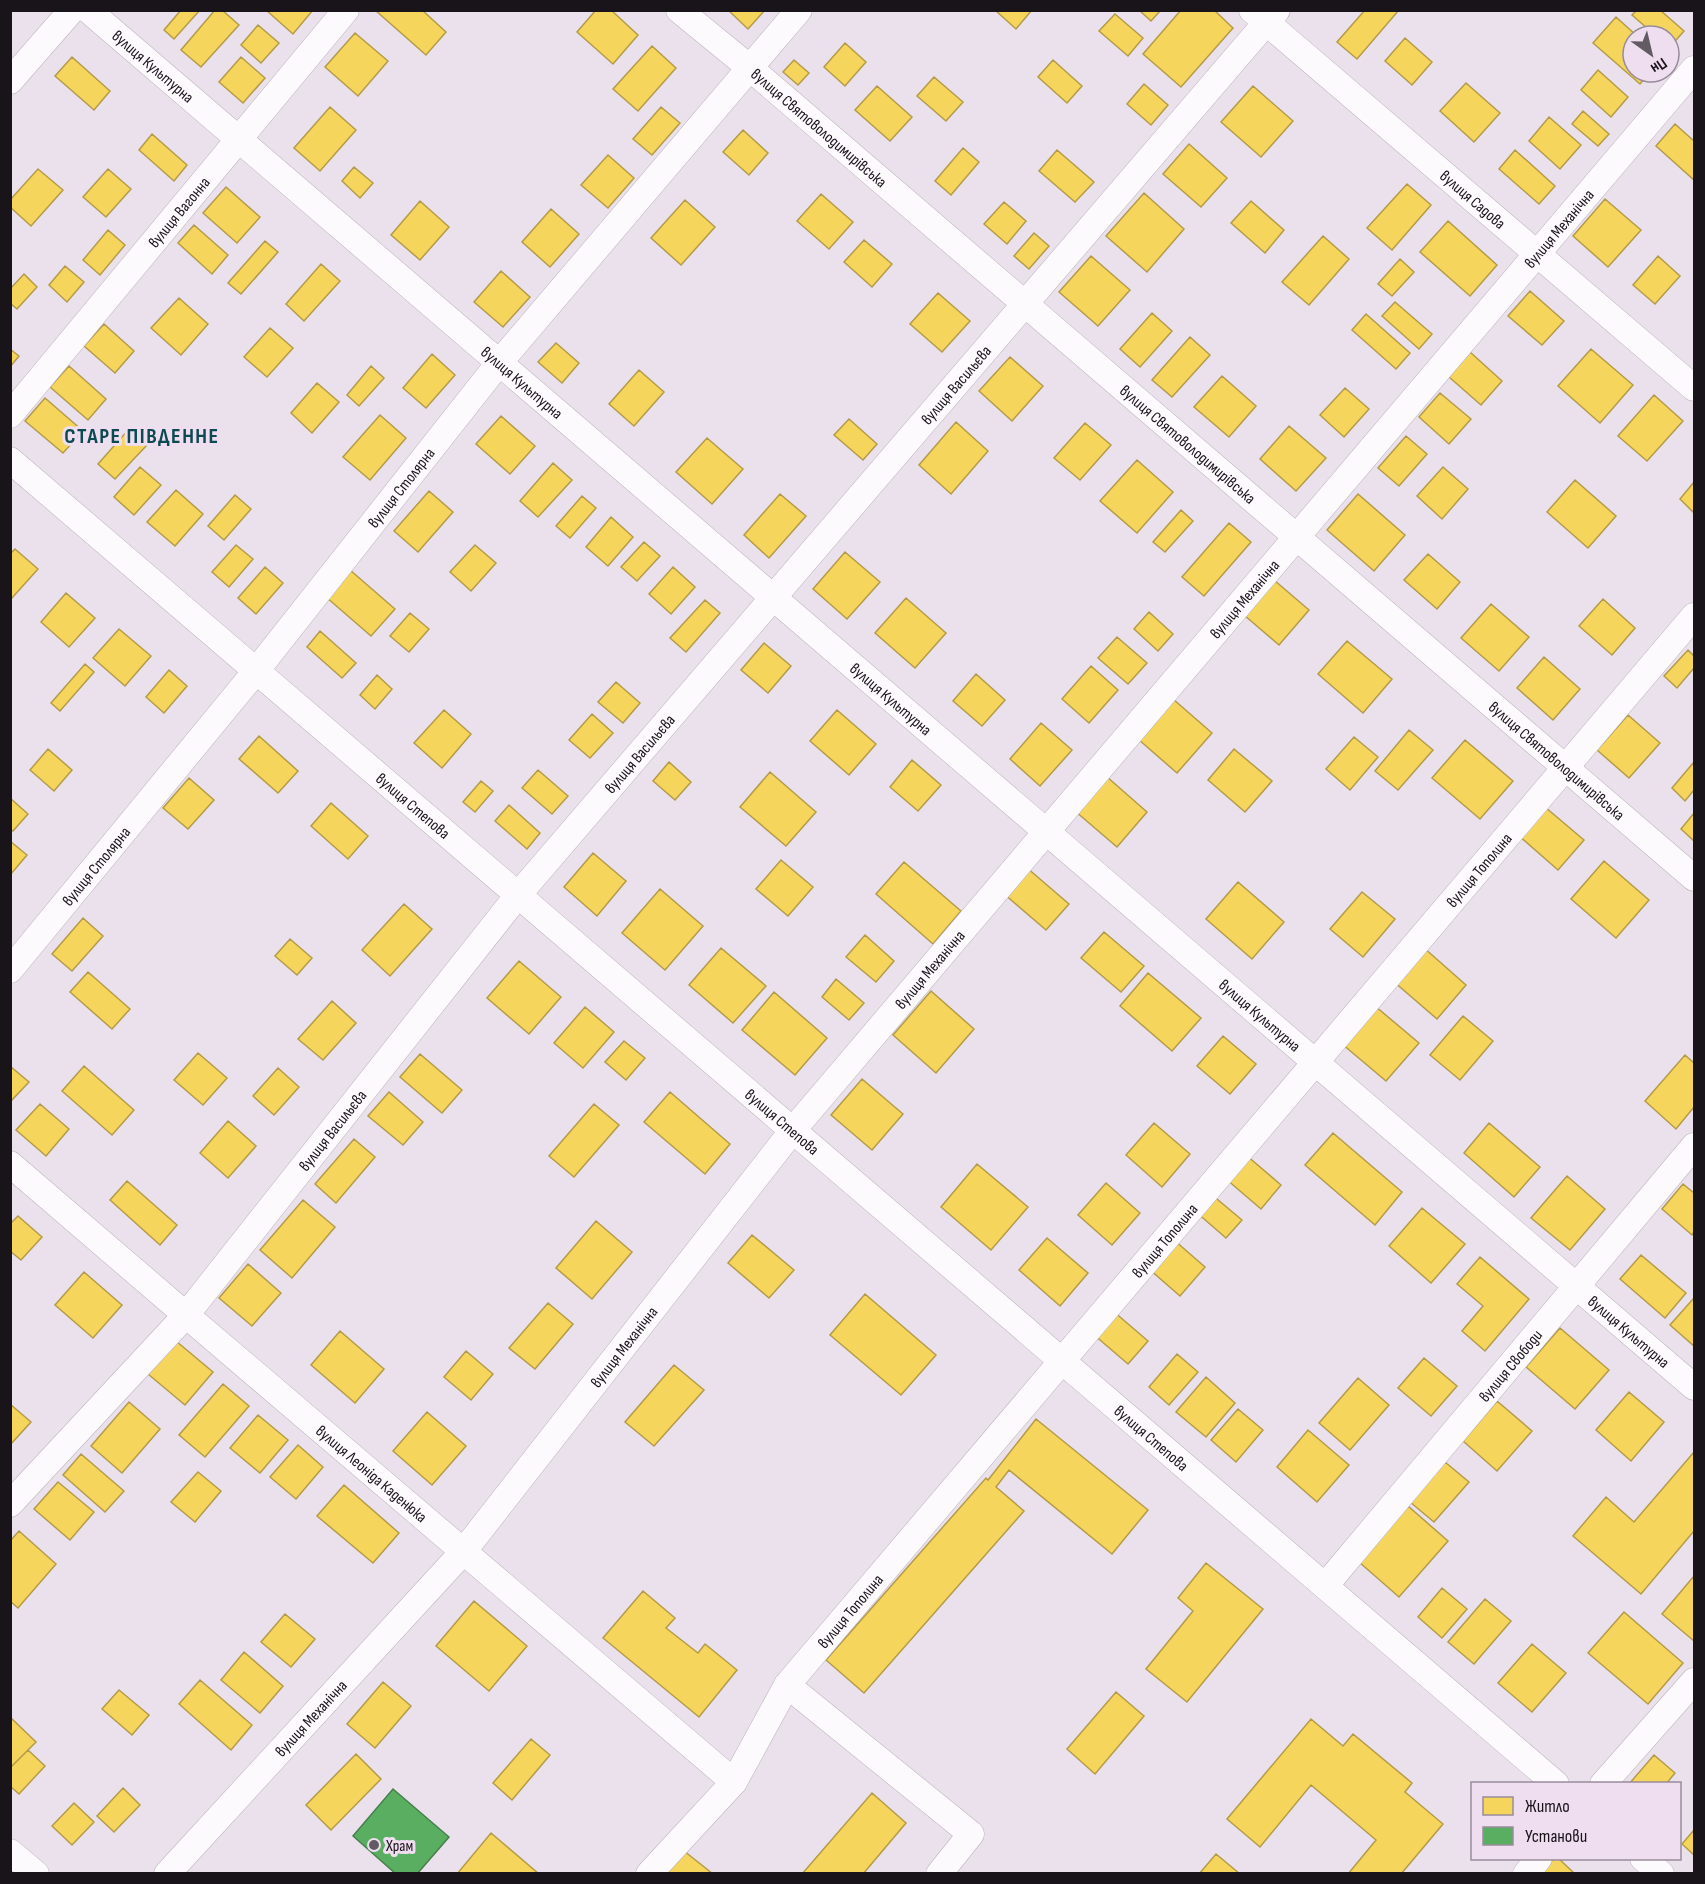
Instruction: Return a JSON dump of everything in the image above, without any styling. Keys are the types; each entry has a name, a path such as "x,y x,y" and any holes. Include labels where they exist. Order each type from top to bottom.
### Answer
{"street":[{"path":"10,81 72,10"},
{"name":"вулиця Культурна","path":"88,10 1695,1387"},
{"name":"вулиця Вагонна","path":"10,415 346,10"},
{"name":"вулиця Святоволодимирівська","path":"679,10 750,68 1695,878"},
{"name":"вулиця Столярна","path":"10,970 256,671 500,363 799,10"},
{"name":"вулиця Садова","path":"1266,15 1537,254 1695,388"},
{"name":"вулиця Васильєва","path":"10,1504 186,1316 518,895 1025,304 1266,15"},
{"name":"вулиця Механічна","path":"167,1874 464,1552 793,1130 1695,69"},
{"name":"вулиця Степова","path":"10,460 1554,1782"},
{"name":"вулиця Тополина","path":"649,1874 734,1782 787,1685 1695,616"},
{"name":"вулиця Свободи","path":"1325,1586 1695,1146"},
{"name":"вулиця Леоніда Каденюка","path":"10,1164 734,1782"},
{"path":"1605,1782 1695,1681"},
{"path":"787,1685 971,1834 939,1874"},
{"path":"10,1852 36,1874"},
{"path":"1526,1874 1537,1860"},
{"path":"1645,1860 1660,1874"}],"building: Житло":[{"path":"181,10 200,10 174,39 164,30"},
{"path":"215,10 222,10 239,25 201,67 181,50"},
{"path":"266,10 313,10 293,34"},
{"path":"375,10 422,10 446,32 426,55"},
{"path":"596,10 611,10 638,35 613,64 577,32"},
{"path":"728,10 765,10 748,29"},
{"path":"995,10 1032,10 1016,29"},
{"path":"1139,10 1161,10 1151,21"},
{"path":"1181,10 1214,10 1233,28 1181,87 1143,54"},
{"path":"1365,10 1399,10 1357,59 1337,42"},
{"path":"1637,10 1660,10 1676,24 1642,24 1632,15"},
{"path":"1115,14 1143,38 1128,56 1099,31"},
{"path":"1616,17 1624,24 1621,24 1621,67 1593,43"},
{"path":"258,25 279,43 261,63 241,45"},
{"path":"355,33 388,61 358,96 325,67"},
{"path":"1405,38 1432,62 1412,85 1385,61"},
{"path":"845,43 866,62 845,86 824,67"},
{"path":"652,46 676,68 638,111 613,89"},
{"path":"72,57 110,91 94,110 55,76"},
{"path":"241,57 265,78 243,103 219,82"},
{"path":"794,60 809,73 798,85 783,72"},
{"path":"1053,60 1082,86 1067,103 1038,77"},
{"path":"1598,70 1628,97 1611,117 1581,90"},
{"path":"934,77 963,102 946,121 917,96"},
{"path":"1466,83 1500,113 1474,142 1440,111"},
{"path":"1144,84 1168,105 1151,125 1127,104"},
{"path":"877,86 912,117 890,141 855,110"},
{"path":"1253,86 1293,121 1261,157 1221,122"},
{"path":"330,107 356,130 320,171 294,148"},
{"path":"661,107 680,123 652,155 633,139"},
{"path":"1583,111 1609,134 1598,146 1572,124"},
{"path":"1549,117 1581,145 1560,169 1529,141"},
{"path":"1675,124 1694,141 1694,180 1656,146"},
{"path":"743,130 768,153 749,175 723,152"},
{"path":"152,134 187,165 174,181 139,150"},
{"path":"1189,144 1227,178 1201,207 1163,174"},
{"path":"963,148 979,162 951,195 935,181"},
{"path":"1057,150 1094,182 1075,202 1039,171"},
{"path":"1515,150 1555,186 1539,204 1499,169"},
{"path":"608,155 634,178 608,208 581,185"},
{"path":"354,167 373,183 360,198 342,181"},
{"path":"38,169 63,190 31,226 10,207 10,200"},
{"path":"108,169 131,189 106,217 83,197"},
{"path":"1407,184 1431,205 1392,250 1367,228"},
{"path":"226,187 260,217 237,243 203,213"},
{"path":"1144,193 1184,229 1147,272 1106,236"},
{"path":"821,194 853,222 829,249 797,221"},
{"path":"1605,199 1641,230 1608,267 1573,236"},
{"path":"685,200 715,227 681,265 651,238"},
{"path":"420,201 449,227 420,260 391,235"},
{"path":"1251,201 1284,230 1265,253 1231,223"},
{"path":"1004,202 1026,221 1007,244 984,224"},
{"path":"551,209 579,234 550,267 522,242"},
{"path":"1448,221 1497,265 1470,296 1420,252"},
{"path":"194,225 228,255 212,274 178,243"},
{"path":"108,230 125,245 100,275 83,260"},
{"path":"1034,233 1049,246 1029,269 1014,256"},
{"path":"1323,236 1349,259 1309,305 1282,282"},
{"path":"864,240 892,264 872,287 844,262"},
{"path":"265,241 278,252 241,294 228,283"},
{"path":"1091,256 1130,290 1098,326 1059,292"},
{"path":"1658,256 1680,276 1655,304 1633,285"},
{"path":"1400,259 1414,272 1392,296 1378,284"},
{"path":"321,264 340,281 304,321 286,304"},
{"path":"65,266 84,282 67,302 49,285"},
{"path":"501,271 530,297 503,327 474,302"},
{"path":"24,274 37,287 17,309 10,303 10,289"},
{"path":"1530,291 1564,321 1542,345 1508,316"},
{"path":"938,293 970,321 942,352 910,324"},
{"path":"179,298 208,324 181,355 151,328"},
{"path":"1395,302 1432,334 1419,349 1382,316"},
{"path":"1152,313 1172,331 1140,367 1120,349"},
{"path":"1366,314 1410,353 1396,369 1352,330"},
{"path":"104,324 134,351 115,373 84,346"},
{"path":"270,328 293,348 267,377 244,357"},
{"path":"1190,337 1210,355 1172,397 1152,380"},
{"path":"556,343 579,363 562,383 538,362"},
{"path":"10,349 19,356 10,367"},
{"path":"1591,349 1633,385 1600,423 1558,386"},
{"path":"1470,352 1502,381 1481,405 1449,377"},
{"path":"432,354 455,375 426,408 403,388"},
{"path":"1010,357 1043,386 1012,421 979,391"},
{"path":"69,366 106,399 88,420 50,387"},
{"path":"371,366 384,378 359,406 347,395"},
{"path":"639,370 664,392 634,426 609,404"},
{"path":"1222,376 1256,406 1229,437 1194,407"},
{"path":"317,383 339,402 312,433 291,413"},
{"path":"1345,388 1369,409 1344,437 1320,415"},
{"path":"1440,393 1471,419 1449,444 1419,417"},
{"path":"1654,395 1683,421 1647,461 1618,436"},
{"path":"45,398 83,431 63,453 25,421"},
{"path":"380,415 406,438 370,480 343,457"},
{"path":"501,416 535,446 510,474 476,444"},
{"path":"849,419 877,444 863,460 834,435"},
{"path":"956,422 988,451 951,494 919,465"},
{"path":"1085,423 1111,445 1080,480 1054,458"},
{"path":"1289,426 1326,458 1296,491 1260,459"},
{"path":"129,429 147,445 115,479 98,464"},
{"path":"1406,436 1427,454 1399,486 1378,468"},
{"path":"707,438 743,469 712,504 676,472"},
{"path":"1137,460 1173,492 1137,533 1100,501"},
{"path":"553,463 572,480 538,517 520,501"},
{"path":"140,467 161,485 134,515 114,497"},
{"path":"1443,467 1468,489 1442,519 1417,496"},
{"path":"1575,480 1616,516 1588,548 1547,512"},
{"path":"1694,482 1694,513 1680,499"},
{"path":"176,490 203,514 175,546 147,522"},
{"path":"429,491 453,512 418,552 394,531"},
{"path":"780,494 806,516 769,558 744,535"},
{"path":"1358,494 1405,535 1374,571 1327,530"},
{"path":"235,495 251,509 224,540 208,526"},
{"path":"582,496 596,508 570,538 556,526"},
{"path":"1181,510 1193,521 1165,552 1153,542"},
{"path":"611,517 633,537 608,566 586,547"},
{"path":"1229,523 1251,542 1204,596 1182,577"},
{"path":"644,542 660,556 637,581 621,567"},
{"path":"236,545 253,559 229,587 212,572"},
{"path":"475,545 496,563 471,591 450,572"},
{"path":"15,549 38,569 12,598 10,596 10,554"},
{"path":"845,552 880,582 847,619 813,589"},
{"path":"1428,554 1460,582 1437,609 1404,580"},
{"path":"265,567 283,583 256,614 238,598"},
{"path":"673,567 695,587 671,614 649,594"},
{"path":"350,570 395,609 371,636 326,597"},
{"path":"1274,580 1309,610 1279,645 1244,615"},
{"path":"66,593 95,618 69,647 41,622"},
{"path":"906,598 946,633 915,668 875,633"},
{"path":"1603,599 1635,628 1612,655 1579,626"},
{"path":"705,600 720,613 686,652 670,638"},
{"path":"1491,604 1529,637 1499,671 1461,638"},
{"path":"1149,612 1173,634 1158,651 1134,629"},
{"path":"410,613 429,629 409,652 390,636"},
{"path":"119,629 151,656 125,686 93,658"},
{"path":"320,631 356,663 342,678 307,647"},
{"path":"1117,637 1147,663 1128,684 1098,658"},
{"path":"1347,641 1392,679 1363,713 1318,674"},
{"path":"764,643 791,666 768,693 741,670"},
{"path":"1688,650 1694,656 1694,668 1677,688 1664,676"},
{"path":"1544,657 1580,689 1553,720 1517,688"},
{"path":"85,664 94,672 60,711 51,703"},
{"path":"1091,666 1118,690 1089,723 1062,699"},
{"path":"169,670 187,686 164,713 146,697"},
{"path":"976,674 1005,700 982,726 953,701"},
{"path":"377,675 392,689 375,709 360,695"},
{"path":"616,682 640,703 623,723 598,702"},
{"path":"1173,699 1212,733 1177,773 1138,739"},
{"path":"444,710 471,734 442,768 414,743"},
{"path":"837,710 876,744 849,775 810,741"},
{"path":"592,714 613,733 590,758 569,740"},
{"path":"1628,715 1660,743 1629,778 1597,750"},
{"path":"1041,723 1072,750 1040,786 1010,759"},
{"path":"1409,730 1433,750 1398,790 1375,771"},
{"path":"259,736 298,771 278,793 239,759"},
{"path":"1354,737 1378,757 1350,790 1326,769"},
{"path":"1465,740 1513,781 1480,819 1432,778"},
{"path":"48,749 72,770 54,791 30,770"},
{"path":"1234,749 1272,781 1245,812 1208,780"},
{"path":"912,760 941,785 918,811 890,787"},
{"path":"669,762 691,782 675,800 653,781"},
{"path":"1694,762 1694,790 1685,801 1672,788"},
{"path":"538,770 568,796 552,814 522,788"},
{"path":"770,772 816,812 786,846 740,807"},
{"path":"1106,776 1147,812 1117,847 1075,811"},
{"path":"189,778 214,800 188,829 163,808"},
{"path":"481,781 493,791 475,812 463,802"},
{"path":"10,798 28,814 13,831 10,829"},
{"path":"331,803 368,836 348,859 311,826"},
{"path":"509,805 540,833 527,849 495,821"},
{"path":"1545,807 1584,840 1558,870 1519,836"},
{"path":"1694,813 1694,841 1681,829"},
{"path":"10,841 27,855 11,874 10,873"},
{"path":"593,853 626,881 597,916 564,887"},
{"path":"781,860 813,887 788,916 756,889"},
{"path":"1604,861 1649,900 1616,938 1571,899"},
{"path":"904,862 961,911 933,944 876,894"},
{"path":"1026,867 1069,904 1046,930 1003,893"},
{"path":"1238,882 1284,922 1252,959 1206,919"},
{"path":"660,889 703,926 665,970 622,933"},
{"path":"1362,892 1395,919 1363,957 1330,929"},
{"path":"404,904 432,929 390,976 362,950"},
{"path":"83,918 103,936 72,971 52,954"},
{"path":"1104,932 1144,966 1121,992 1081,958"},
{"path":"865,935 894,961 876,982 846,957"},
{"path":"290,939 312,958 297,975 275,956"},
{"path":"1423,947 1466,985 1437,1019 1393,981"},
{"path":"721,948 766,986 733,1023 689,985"},
{"path":"519,961 561,997 529,1034 487,998"},
{"path":"88,972 130,1009 112,1029 70,992"},
{"path":"1148,973 1201,1018 1172,1051 1120,1006"},
{"path":"836,979 864,1003 849,1020 822,997"},
{"path":"931,991 974,1029 936,1073 893,1035"},
{"path":"774,992 827,1038 795,1075 742,1030"},
{"path":"332,1001 356,1023 323,1060 298,1039"},
{"path":"1375,1006 1419,1043 1386,1081 1342,1044"},
{"path":"585,1007 614,1032 583,1068 554,1043"},
{"path":"1463,1016 1493,1041 1460,1080 1430,1055"},
{"path":"1223,1036 1256,1064 1230,1094 1197,1066"},
{"path":"624,1041 645,1058 626,1080 605,1062"},
{"path":"198,1053 227,1078 203,1105 174,1080"},
{"path":"420,1054 462,1090 442,1113 400,1077"},
{"path":"1685,1055 1694,1063 1694,1107 1676,1129 1645,1101"},
{"path":"10,1066 29,1082 10,1102"},
{"path":"84,1066 134,1110 112,1135 62,1091"},
{"path":"278,1068 299,1087 274,1115 253,1096"},
{"path":"862,1079 903,1114 872,1150 831,1115"},
{"path":"389,1092 423,1122 403,1145 368,1116"},
{"path":"670,1092 730,1144 705,1174 644,1122"},
{"path":"40,1104 69,1129 46,1156 16,1130"},
{"path":"594,1104 619,1125 574,1177 549,1156"},
{"path":"228,1121 256,1146 228,1178 200,1153"},
{"path":"1154,1123 1190,1154 1162,1187 1126,1155"},
{"path":"1489,1123 1540,1167 1514,1197 1464,1153"},
{"path":"1333,1133 1402,1192 1375,1225 1305,1165"},
{"path":"354,1139 375,1157 336,1203 315,1184"},
{"path":"1246,1155 1281,1185 1261,1209 1226,1179"},
{"path":"977,1164 1028,1207 991,1250 941,1207"},
{"path":"1567,1176 1605,1209 1570,1250 1531,1218"},
{"path":"127,1181 177,1225 160,1245 110,1200"},
{"path":"1106,1183 1140,1213 1112,1245 1078,1215"},
{"path":"1683,1184 1694,1193 1694,1232 1692,1235 1662,1209"},
{"path":"1211,1194 1242,1220 1226,1238 1196,1212"},
{"path":"303,1200 335,1227 292,1278 260,1250"},
{"path":"1422,1208 1465,1244 1431,1283 1389,1246"},
{"path":"18,1216 42,1237 21,1260 10,1251 10,1224"},
{"path":"596,1221 632,1252 592,1299 556,1268"},
{"path":"752,1235 794,1270 769,1298 728,1263"},
{"path":"1047,1238 1088,1273 1060,1306 1019,1270"},
{"path":"1174,1240 1205,1267 1180,1296 1149,1269"},
{"path":"1641,1255 1686,1293 1665,1318 1620,1279"},
{"path":"1480,1257 1529,1299 1485,1351 1462,1331 1483,1306 1457,1284"},
{"path":"248,1264 281,1293 252,1326 219,1298"},
{"path":"84,1272 122,1305 93,1338 55,1305"},
{"path":"865,1294 936,1355 901,1395 830,1335"},
{"path":"1694,1300 1694,1346 1670,1325"},
{"path":"548,1303 573,1324 535,1369 509,1348"},
{"path":"1113,1311 1148,1341 1128,1364 1093,1334"},
{"path":"1560,1328 1609,1370 1575,1409 1526,1367"},
{"path":"340,1331 384,1369 355,1403 311,1365"},
{"path":"176,1341 213,1372 185,1405 148,1374"},
{"path":"466,1351 493,1374 471,1400 444,1377"},
{"path":"1177,1354 1198,1372 1169,1405 1149,1387"},
{"path":"1424,1358 1457,1386 1431,1416 1398,1388"},
{"path":"674,1365 704,1390 654,1446 625,1422"},
{"path":"1206,1377 1235,1403 1206,1437 1176,1412"},
{"path":"1358,1378 1389,1405 1350,1450 1319,1423"},
{"path":"223,1384 249,1406 205,1457 179,1435"},
{"path":"1629,1392 1664,1422 1631,1461 1596,1430"},
{"path":"1497,1401 1532,1431 1497,1471 1463,1441"},
{"path":"129,1402 160,1429 122,1473 91,1446"},
{"path":"10,1404 31,1422 10,1445"},
{"path":"1238,1409 1263,1430 1236,1462 1211,1440"},
{"path":"427,1412 466,1446 432,1485 393,1451"},
{"path":"258,1415 288,1440 260,1473 230,1448"},
{"path":"1036,1419 1148,1510 1112,1554 1009,1470 996,1487 1024,1511 864,1693 826,1660 986,1478 988,1480"},
{"path":"1308,1430 1349,1465 1317,1502 1277,1467"},
{"path":"298,1445 323,1467 296,1499 270,1477"},
{"path":"1694,1452 1694,1531 1641,1594 1573,1536 1606,1497 1634,1522"},
{"path":"81,1454 124,1491 105,1512 63,1475"},
{"path":"1445,1462 1469,1482 1434,1522 1410,1502"},
{"path":"198,1472 221,1491 195,1522 171,1502"},
{"path":"58,1482 94,1512 70,1540 34,1509"},
{"path":"344,1485 399,1533 373,1563 317,1516"},
{"path":"1408,1506 1448,1541 1399,1597 1359,1562"},
{"path":"19,1531 56,1564 18,1608 10,1601 10,1541"},
{"path":"1206,1563 1263,1609 1187,1702 1146,1669 1193,1611 1178,1598"},
{"path":"1694,1576 1694,1641 1662,1614"},
{"path":"1442,1588 1467,1609 1442,1638 1418,1617"},
{"path":"643,1591 675,1618 666,1628 698,1653 705,1644 737,1670 699,1717 603,1638"},
{"path":"1485,1599 1511,1621 1474,1664 1448,1642"},
{"path":"474,1601 527,1646 489,1691 436,1646"},
{"path":"1624,1612 1683,1663 1648,1704 1588,1653"},
{"path":"285,1614 315,1639 291,1667 261,1642"},
{"path":"1532,1644 1566,1673 1532,1712 1498,1683"},
{"path":"244,1652 283,1686 260,1713 221,1680"},
{"path":"200,1680 252,1725 231,1750 179,1704"},
{"path":"383,1682 411,1706 375,1748 347,1724"},
{"path":"119,1690 149,1715 132,1735 102,1709"},
{"path":"1116,1692 1144,1716 1095,1774 1067,1749"},
{"path":"10,1717 36,1742 10,1768"},
{"path":"1311,1719 1343,1746 1353,1734 1412,1783 1405,1792 1443,1824 1401,1874 1348,1874 1376,1840 1311,1785 1260,1847 1227,1819"},
{"path":"531,1739 550,1755 512,1800 493,1783"},
{"path":"28,1750 45,1766 19,1794 10,1786 10,1768"},
{"path":"356,1754 381,1779 331,1830 306,1805"},
{"path":"1654,1755 1675,1773 1668,1782 1631,1782"},
{"path":"123,1788 140,1805 114,1832 97,1816"},
{"path":"872,1793 906,1823 863,1874 802,1874"},
{"path":"74,1803 94,1822 72,1845 52,1826"},
{"path":"1694,1830 1694,1855 1682,1844"},
{"path":"491,1833 539,1874 457,1874"},
{"path":"679,1847 713,1874 656,1874"},
{"path":"1216,1854 1240,1874 1199,1874"},
{"path":"1552,1860 1560,1860 1575,1874 1541,1874"}],"building: Установи":[{"path":"393,1789 449,1837 417,1874 396,1874 353,1836"}],"place":[{"name":"Храм","path":"374,1845"}],"district":[{"name":"СТАРЕ ПІВДЕННЕ","path":"142,435"}]}
